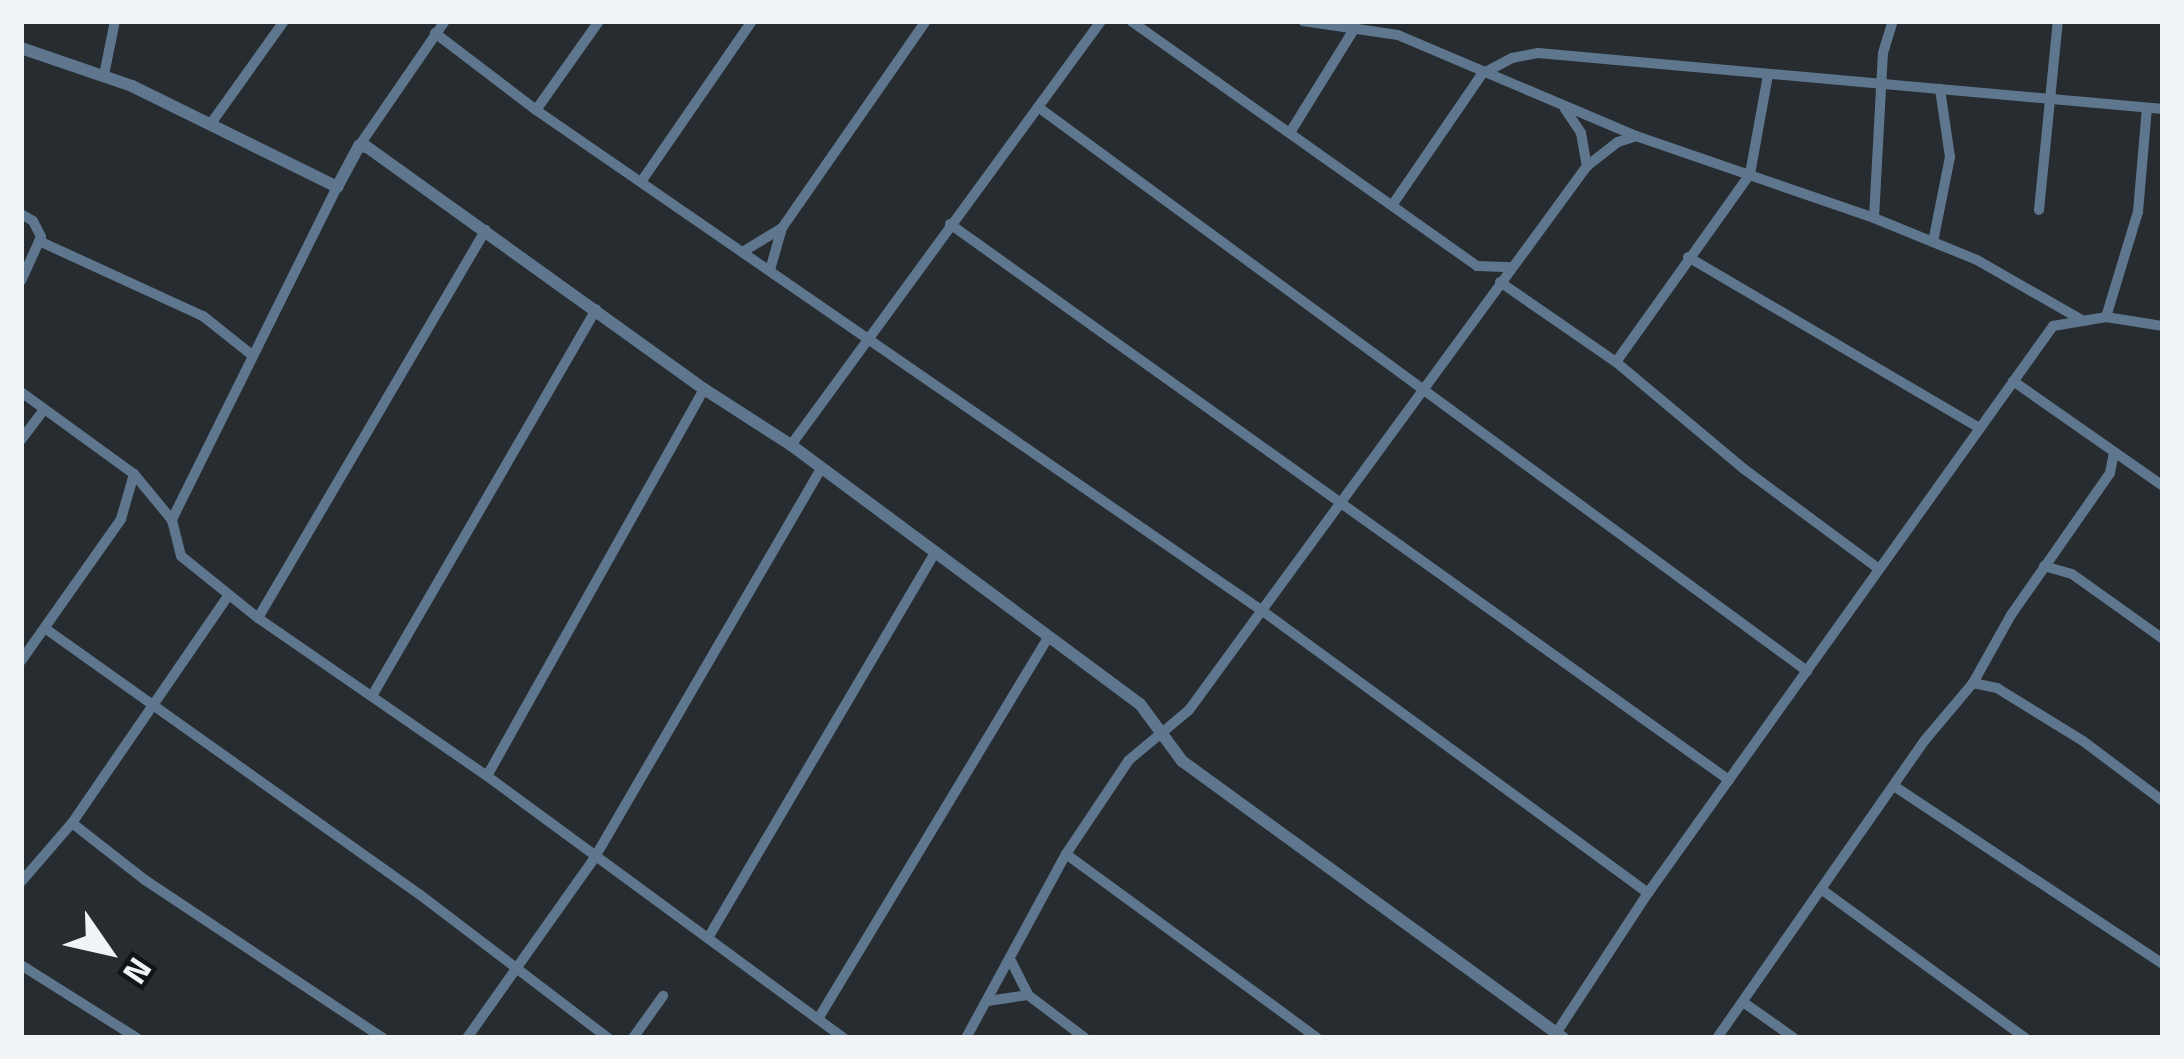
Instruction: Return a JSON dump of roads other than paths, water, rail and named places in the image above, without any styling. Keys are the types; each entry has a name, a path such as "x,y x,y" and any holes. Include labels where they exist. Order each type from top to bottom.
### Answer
{"street":[{"path":"104,75 115,21"},
{"path":"212,122 284,21"},
{"path":"172,520 359,146 445,21"},
{"path":"536,110 599,21"},
{"path":"643,179 752,21"},
{"path":"770,270 782,228 926,21"},
{"path":"790,445 1101,21"},
{"path":"1131,21 1477,266 1489,296"},
{"path":"1303,21 1398,35 1636,136 1933,242 2081,319"},
{"path":"1398,35 1400,21"},
{"path":"1874,218 1881,84 1893,21"},
{"path":"2039,210 2058,21"},
{"path":"1291,131 1356,26"},
{"path":"435,33 536,110 643,179 1264,612 1648,893"},
{"path":"21,48 104,75 212,122 337,188"},
{"path":"1393,204 1482,74 1512,58 1538,53 2163,110"},
{"path":"1616,362 1750,174 1768,75"},
{"path":"1933,242 1950,157 1940,88"},
{"path":"1038,106 1807,671"},
{"path":"1565,108 1581,133 1587,166"},
{"path":"2106,316 2138,212 2147,108"},
{"path":"966,1038 1066,854 1129,760 1189,710 1587,166 1618,142 1636,136"},
{"path":"359,146 486,230 935,551 1140,704 1182,760 1558,1036 1648,893 2053,326 2106,316 2163,326"},
{"path":"21,214 38,226 39,242 21,280"},
{"path":"950,224 1729,781"},
{"path":"744,251 782,228"},
{"path":"258,618 486,230"},
{"path":"39,242 203,316 252,355"},
{"path":"1688,257 1978,427"},
{"path":"1477,266 1511,267"},
{"path":"1500,282 1616,362 1744,469 1879,569"},
{"path":"2049,302 2053,326"},
{"path":"372,696 596,309"},
{"path":"2013,381 2163,486"},
{"path":"488,776 704,389"},
{"path":"21,392 134,474 172,520 181,556 228,596 488,776 844,1038"},
{"path":"21,440 44,410"},
{"path":"1718,1038 1894,786 1973,683 2044,566 2110,473 2114,453"},
{"path":"2110,473 2132,466"},
{"path":"467,1038 595,857 821,469"},
{"path":"21,661 121,519 134,474"},
{"path":"2056,548 2072,574"},
{"path":"708,938 935,551"},
{"path":"2044,566 2072,574 2163,639"},
{"path":"21,882 72,823 228,596"},
{"path":"46,629 156,704 608,1038"},
{"path":"818,1019 1048,638"},
{"path":"1983,665 1996,688"},
{"path":"1973,683 1996,688 2083,741 2163,801"},
{"path":"1894,786 2163,964"},
{"path":"72,823 146,880 383,1038"},
{"path":"1066,854 1317,1038"},
{"path":"1821,889 2025,1038"},
{"path":"1011,961 1028,995 1085,1038"},
{"path":"21,965 136,1038"},
{"path":"988,1001 1028,995"},
{"path":"633,1038 663,996"},
{"path":"1743,1002 1794,1038"}]}
